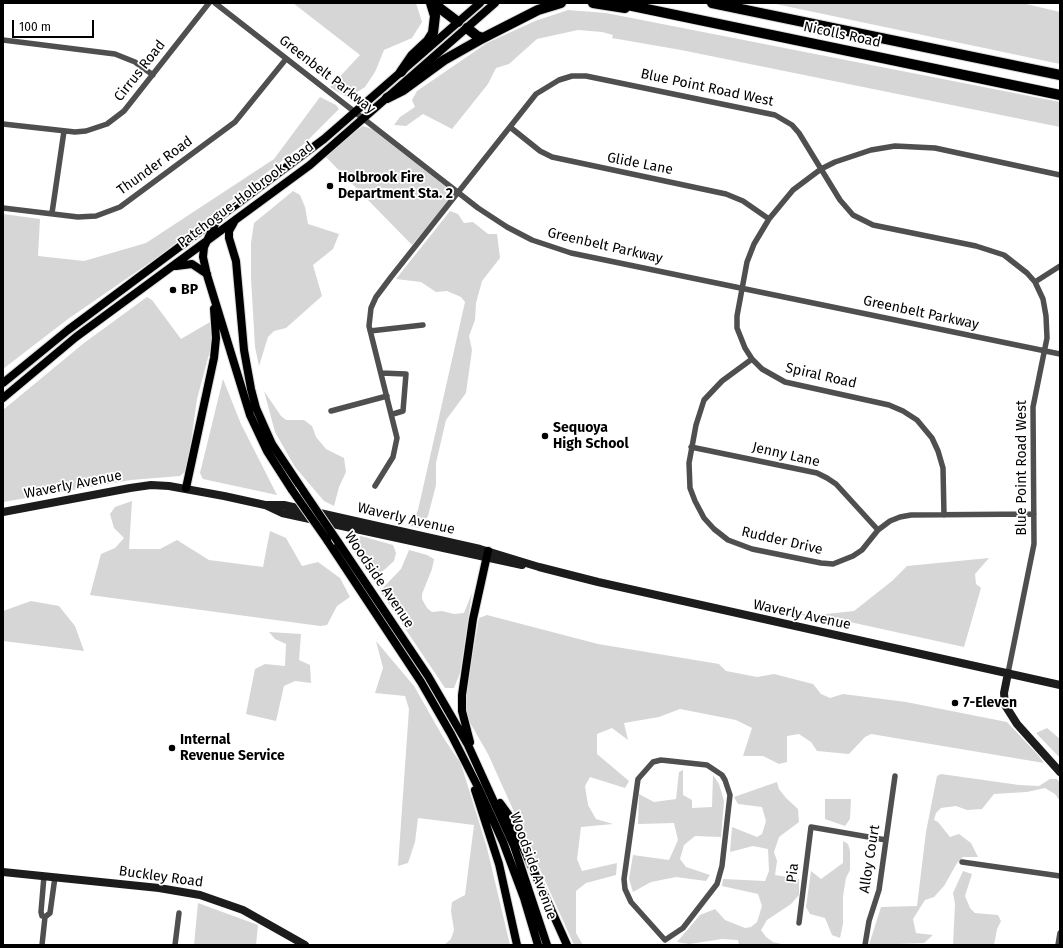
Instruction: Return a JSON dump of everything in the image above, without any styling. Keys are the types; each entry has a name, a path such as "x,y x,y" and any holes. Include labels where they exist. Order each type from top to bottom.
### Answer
{"highway":[{"path":"432,3 458,22"},
{"path":"401,72 412,56 428,41 433,33 435,16 432,3"},
{"path":"388,98 403,90 444,60 483,38 538,10 561,3"},
{"path":"593,3 655,11"},
{"name":"Nicolls Road","path":"618,3 1060,95"},
{"name":"Nicolls Road","path":"712,3 1060,75"},
{"path":"733,3 768,15"},
{"path":"467,28 477,36 483,38"}],"main road":[{"name":"Patchogue-Holbrook Road","path":"3,383 68,330 306,153 356,112 480,3"},
{"name":"Patchogue-Holbrook Road","path":"3,398 76,337 310,165 495,3"},
{"path":"458,22 467,28"},
{"path":"205,242 218,218"},
{"name":"Woodside Avenue","path":"234,220 229,238 236,261 244,350 256,408 272,444 338,542 363,588"},
{"name":"Woodside Avenue","path":"205,242 203,257 211,288 250,415 267,451 327,540 428,676 478,764 491,791 525,874 547,945"},
{"path":"172,267 188,263 207,274"},
{"path":"186,488 214,358 216,328 211,288"},
{"path":"478,764 464,722 461,701 472,626 487,555"},
{"name":"Woodside Avenue","path":"370,598 422,682 465,760 503,842 524,898 538,945"},
{"path":"465,760 499,864 517,945"},
{"path":"491,791 508,814 567,945"}],"street":[{"name":"Cirrus Road","path":"3,124 64,131 86,131 97,128 115,119 124,111 209,3"},
{"name":"Greenbelt Parkway","path":"215,3 459,193 507,227 532,240 571,253 1060,354"},
{"path":"3,40 115,54 135,62 153,75"},
{"name":"Thunder Road","path":"3,208 86,217 107,213 120,207 235,122 286,59"},
{"name":"Blue Point Road West","path":"375,486 396,448 397,438 370,331 369,314 376,297 536,94 559,80 572,76 586,76 775,115 792,125 800,133 840,200 853,215 873,225 992,251 1015,262 1036,282 1043,299 1046,316 1047,338 1033,407 1034,544 1004,693 1005,705 1017,724 1060,772"},
{"name":"Glide Lane","path":"510,127 540,151 552,157 726,194 743,200 769,219"},
{"path":"52,213 64,131"},
{"name":"Spiral Road","path":"944,514 944,468 932,438 917,420 903,411 889,405 785,382 762,369 752,359 744,348 737,328 738,304 751,253 769,219 793,190 821,169 835,162 870,150 895,146 935,148 1060,175"},
{"path":"1036,282 1060,266"},
{"path":"370,331 424,326"},
{"name":"Rudder Drive","path":"752,359 722,381 704,400 691,447 689,477 690,488 695,501 704,518 714,529 739,545 821,563 833,564 853,556 862,550 878,530 890,521 900,517 911,515 944,514 1034,514"},
{"path":"381,373 406,374 403,411 392,414"},
{"path":"331,411 387,396"},
{"name":"Jenny Lane","path":"691,447 817,473 836,484 878,530"},
{"name":"Waverly Avenue","path":"3,512 141,486 160,485 186,488 265,505 282,513 487,555 718,610 1060,685"},
{"path":"661,760 707,765 716,770 725,780 730,795 722,866 717,884 683,928 666,942 631,902 625,889 624,880 638,778 653,762 661,760"},
{"name":"Alloy Court","path":"865,945 869,921 879,890 895,776"},
{"name":"Pia","path":"799,923 811,827 886,840"},
{"path":"962,862 1060,876"},
{"name":"Buckley Road","path":"3,872 167,889 200,895 243,910 305,945"},
{"path":"44,876 41,912 42,916 45,917"},
{"path":"42,945 45,917 50,913 55,877"},
{"path":"175,945 178,913"},
{"path":"1058,945 1060,933"}],"shaded area":[{"path":"293,3 416,3 422,22 412,38 384,50 375,72 365,87 348,98 330,87 360,55"},
{"path":"771,3 1022,3 1060,12 1060,64"},
{"path":"568,10 606,13 1060,102 1060,127 681,50 612,38 613,35 602,32 578,30 537,39 509,64 496,68 488,84 452,129 423,114 406,126 394,125 400,117 415,107 412,100 417,91 487,43 535,21"},
{"path":"320,97 336,105 339,109 305,143 155,259 68,319 3,369 3,214 40,219 38,256 84,261 146,243 274,159"},
{"path":"363,126 372,129 455,194 412,245 324,155"},
{"path":"293,191 300,195 305,207 308,224 339,234 333,249 313,265 322,296 286,328 274,331 268,337 259,366 255,347 251,278 251,243 254,223"},
{"path":"450,211 458,214 464,223 473,222 488,234 497,234 500,258 482,281 476,303 475,320 469,336 472,350 466,393 446,420 436,463 436,485 428,516 419,528 411,526 418,510 465,302 461,297 447,291 436,292 421,282 396,279"},
{"path":"147,297 152,300 181,339 210,322 212,343 197,399 187,470 180,476 131,480 3,502 3,410 84,343"},
{"path":"223,379 241,424 277,495 203,479 200,473"},
{"path":"264,391 281,416 286,420 304,420 312,426 316,437 326,449 344,458 346,472 339,487 334,506 324,501 295,467 275,432"},
{"path":"132,501 129,549 160,549 177,540 209,560 263,567 270,531 286,538 302,566 318,562 340,578 350,597 337,606 327,625 320,626 90,595 101,554 115,548 124,538 114,528 110,514 115,507"},
{"path":"361,536 393,545 396,553 394,561 373,580 351,547 352,541"},
{"path":"409,550 427,555 434,559 432,569 422,594 422,599 427,608 432,612 442,611 454,614 464,613 472,593 460,673 454,688 445,688 380,591 401,569"},
{"path":"989,558 975,574 976,584 981,588 964,647 850,622 793,614 826,614 854,611 892,581 907,566"},
{"path":"31,601 59,606 75,626 84,651 3,641 3,611"},
{"path":"487,615 598,644 719,664 726,671 757,677 774,674 813,684 821,694 830,698 843,694 906,702 1007,722 1044,763 871,734 865,737 849,754 817,751 811,742 799,734 787,736 787,762 779,764 763,756 743,756 752,728 736,720 680,709 659,717 624,723 628,740 612,728 597,734 597,754 629,781 625,788 590,777 585,786 588,805 596,819 613,824 581,827 577,859 582,871 617,863 616,875 586,883 576,891 576,933 583,945 574,945 488,754 469,721 466,710 466,693 479,618"},
{"path":"269,632 301,634 299,660 310,665 311,683 295,681 284,686 276,721 246,714 255,669 265,664 285,666 286,644 275,639"},
{"path":"376,641 414,686 443,737 461,764 487,848 510,945 444,945 451,939 454,930 451,911 452,902 465,895 474,825 418,818 415,842 408,863 398,866 409,709 405,696 375,693 383,668"},
{"path":"1047,728 1060,739 1060,758 1036,733"},
{"path":"683,770 683,795 692,800 692,808 712,807 713,775 719,784 724,801 721,837 695,836 684,845 680,859 686,867 710,875 706,881 676,877 651,882 633,892 629,879 633,855 669,860 678,840 674,823 638,824 639,794 654,802 676,799 679,772"},
{"path":"941,774 1019,785 1039,786 1050,779 1057,779 1060,783 1060,801 1055,794 1045,788 1027,792 994,794 982,809 967,810 956,806 941,808 936,813 934,820 938,822 950,837 959,834 971,843 978,857 963,857 957,863 944,886 934,897 925,900 913,919 916,933 933,935 924,943 869,945 881,907 917,906 926,832 937,776"},
{"path":"777,782 779,789 786,798 798,809 799,822 779,837 774,852 777,861 775,875 799,879 799,895 791,904 767,920 761,930 766,937 773,942 786,945 739,945 738,940 722,939 689,944 677,942 700,915 715,909 725,920 745,928 751,927 757,922 762,906 758,894 722,886 723,879 765,881 769,871 768,849 753,846 730,852 732,827 757,837 762,834 766,821 762,807 738,804 734,797"},
{"path":"825,799 851,799 850,819 845,826 825,819"},
{"path":"843,841 848,844 850,851 850,870 846,878 843,896 843,924 840,938 832,935 825,918 810,914 806,907 811,871 821,879 843,863"},
{"path":"963,871 972,874 965,896 970,908 975,913 998,915 1001,921 997,929 994,945 953,945 955,904 953,893"},
{"path":"198,903 258,925 256,945 194,945"}],"place":[{"name":"Holbrook Fire Department Sta. 2","path":"330,186"},
{"name":"BP","path":"173,290"},
{"name":"Sequoya High School","path":"545,436"},
{"name":"7-Eleven","path":"955,703"},
{"name":"Internal Revenue Service","path":"172,748"}]}
